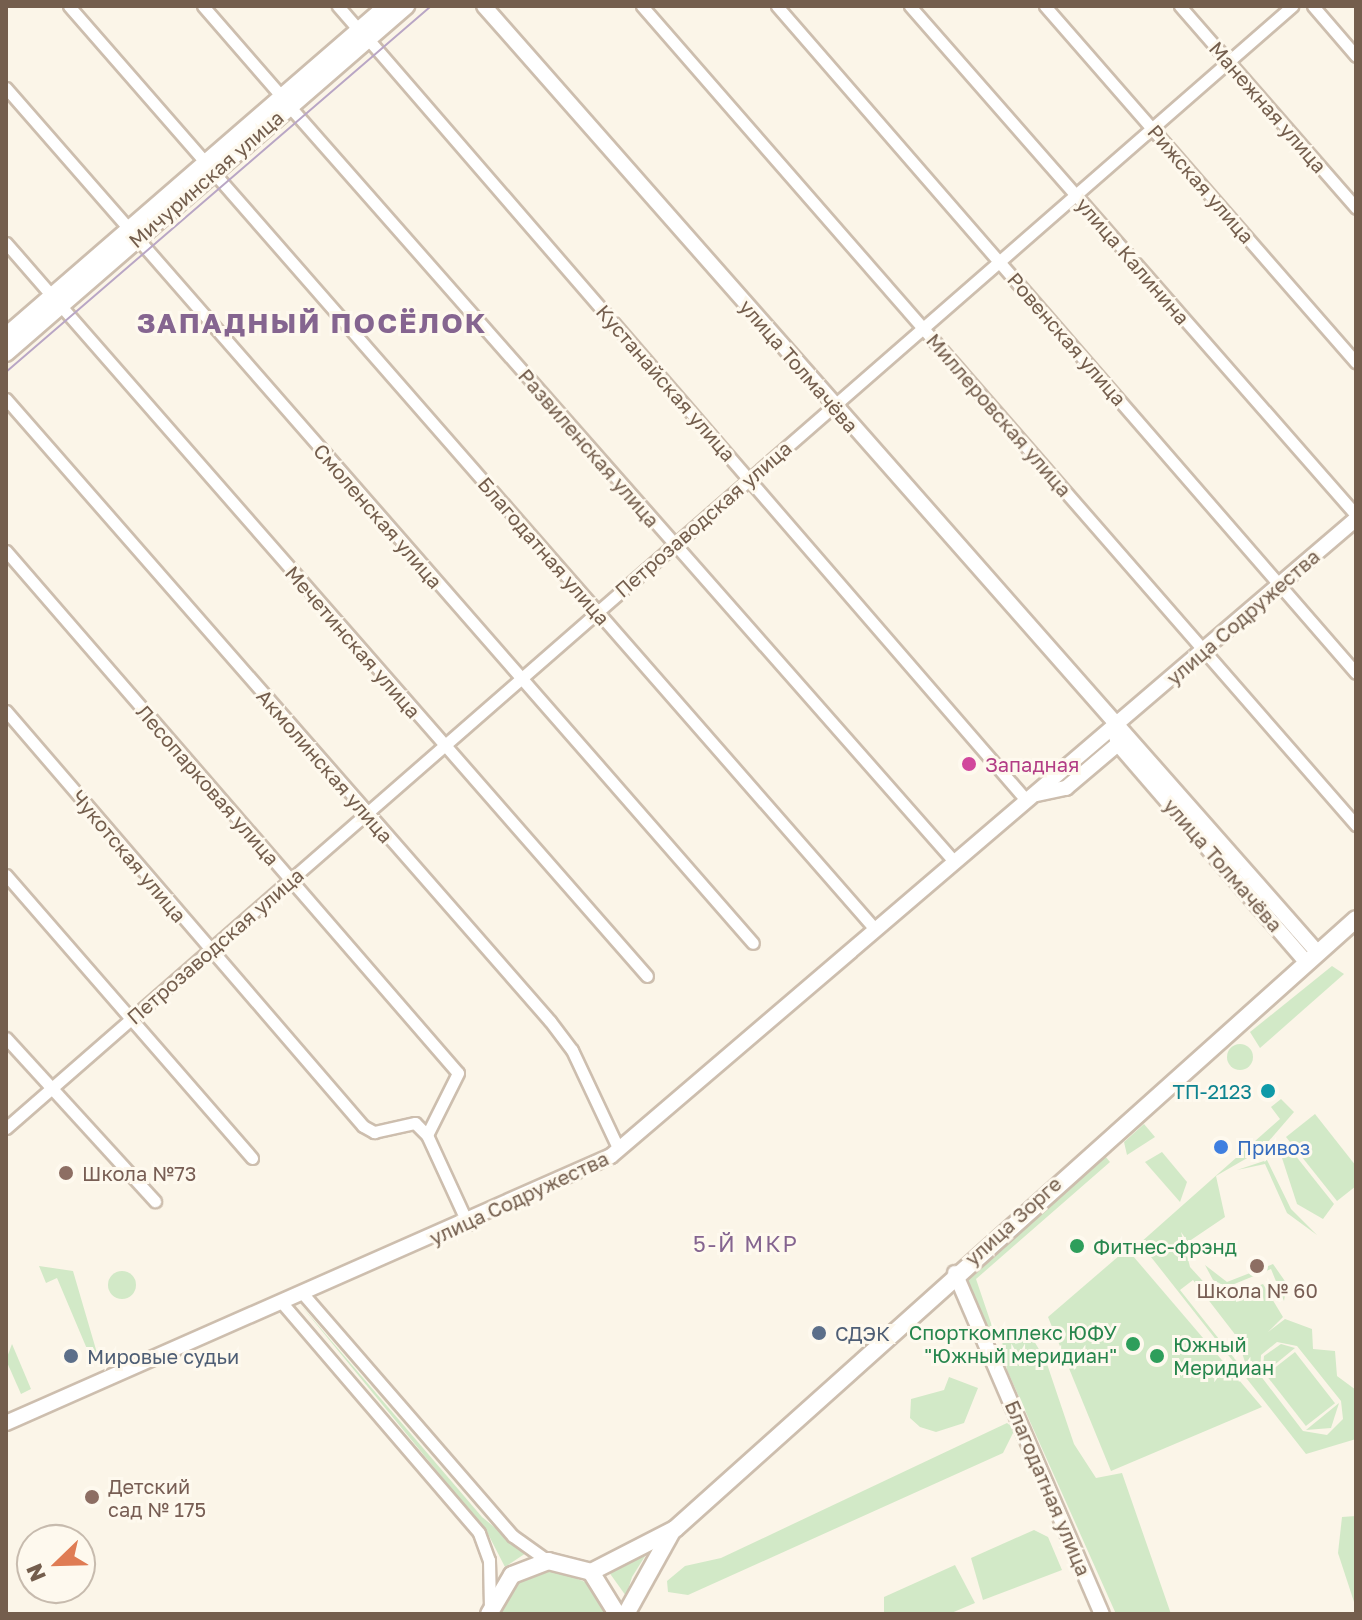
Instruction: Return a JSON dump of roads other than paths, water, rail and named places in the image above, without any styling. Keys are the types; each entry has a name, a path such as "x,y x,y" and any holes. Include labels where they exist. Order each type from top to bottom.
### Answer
{"main road":[{"name":"Мичуринская улица","path":"364,34 387,6"},
{"name":"Мичуринская улица","path":"6,353 56,301 133,234 364,34 406,6"},
{"name":"Мичуринская улица","path":"6,336 56,301"},
{"name":"улица Зорге","path":"591,1572 675,1529 955,1273 1356,919"},
{"name":"улица Зорге","path":"626,1614 675,1529"},
{"path":"490,1610 512,1575 548,1561 591,1572 617,1614"}],"street":[{"name":"Благодатная улица","path":"69,6 874,928"},
{"name":"Развиленская улица","path":"203,6 953,860"},
{"name":"Кустанайская улица","path":"338,6 1030,797"},
{"name":"улица Толмачёва","path":"484,6 1312,958"},
{"name":"Миллеровская улица","path":"642,6 1356,825"},
{"name":"Ровенская улица","path":"777,6 1356,673"},
{"name":"улица Калинина","path":"910,6 1356,517"},
{"name":"Рижская улица","path":"1045,6 1356,363"},
{"name":"Манежная улица","path":"1180,6 1356,208"},
{"name":"Петрозаводская улица","path":"6,1128 923,328 998,259 1292,6"},
{"path":"1313,6 1356,56"},
{"name":"Смоленская улица","path":"6,88 753,943"},
{"name":"Мечетинская улица","path":"6,243 647,976"},
{"name":"Акмолинская улица","path":"6,399 572,1050 619,1150"},
{"name":"улица Содружества","path":"6,1423 468,1224 619,1150 953,860 1280,586 1356,517"},
{"name":"Лесопарковая улица","path":"6,551 458,1073 427,1135"},
{"name":"Чукотская улица","path":"6,711 363,1126 374,1132 415,1123 427,1135"},
{"path":"1123,739 1129,714"},
{"name":"улица Содружества","path":"1030,797 1066,788 1123,739"},
{"path":"6,875 252,1158"},
{"path":"6,1038 43,1081 56,1085 155,1201"},
{"path":"427,1135 468,1224"},
{"name":"Благодатная улица","path":"955,1273 1102,1614"},
{"path":"304,1295 513,1536 548,1561"},
{"path":"283,1304 479,1533 489,1560 490,1610"}],"tram line":[{"path":"6,372 431,6"}],"place":[{"name":"Западная","path":"969,764"},
{"name":"ТП-2123","path":"1268,1091"},
{"name":"Привоз","path":"1221,1147"},
{"name":"Школа №73","path":"66,1173"},
{"name":"Фитнес-фрэнд","path":"1077,1246"},
{"name":"Школа № 60","path":"1257,1266"},
{"name":"СДЭК","path":"819,1333"},
{"name":"Спорткомплекс ЮФУ \"Южный меридиан\"","path":"1133,1344"},
{"name":"Мировые судьи","path":"71,1356"},
{"name":"Южный Меридиан","path":"1157,1356"},
{"name":"Детский сад № 175","path":"92,1497"}],"district":[{"name":"ЗАПАДНЫЙ ПОСЁЛОК","path":"312,323"},
{"name":"5-Й МКР","path":"746,1244"}]}
